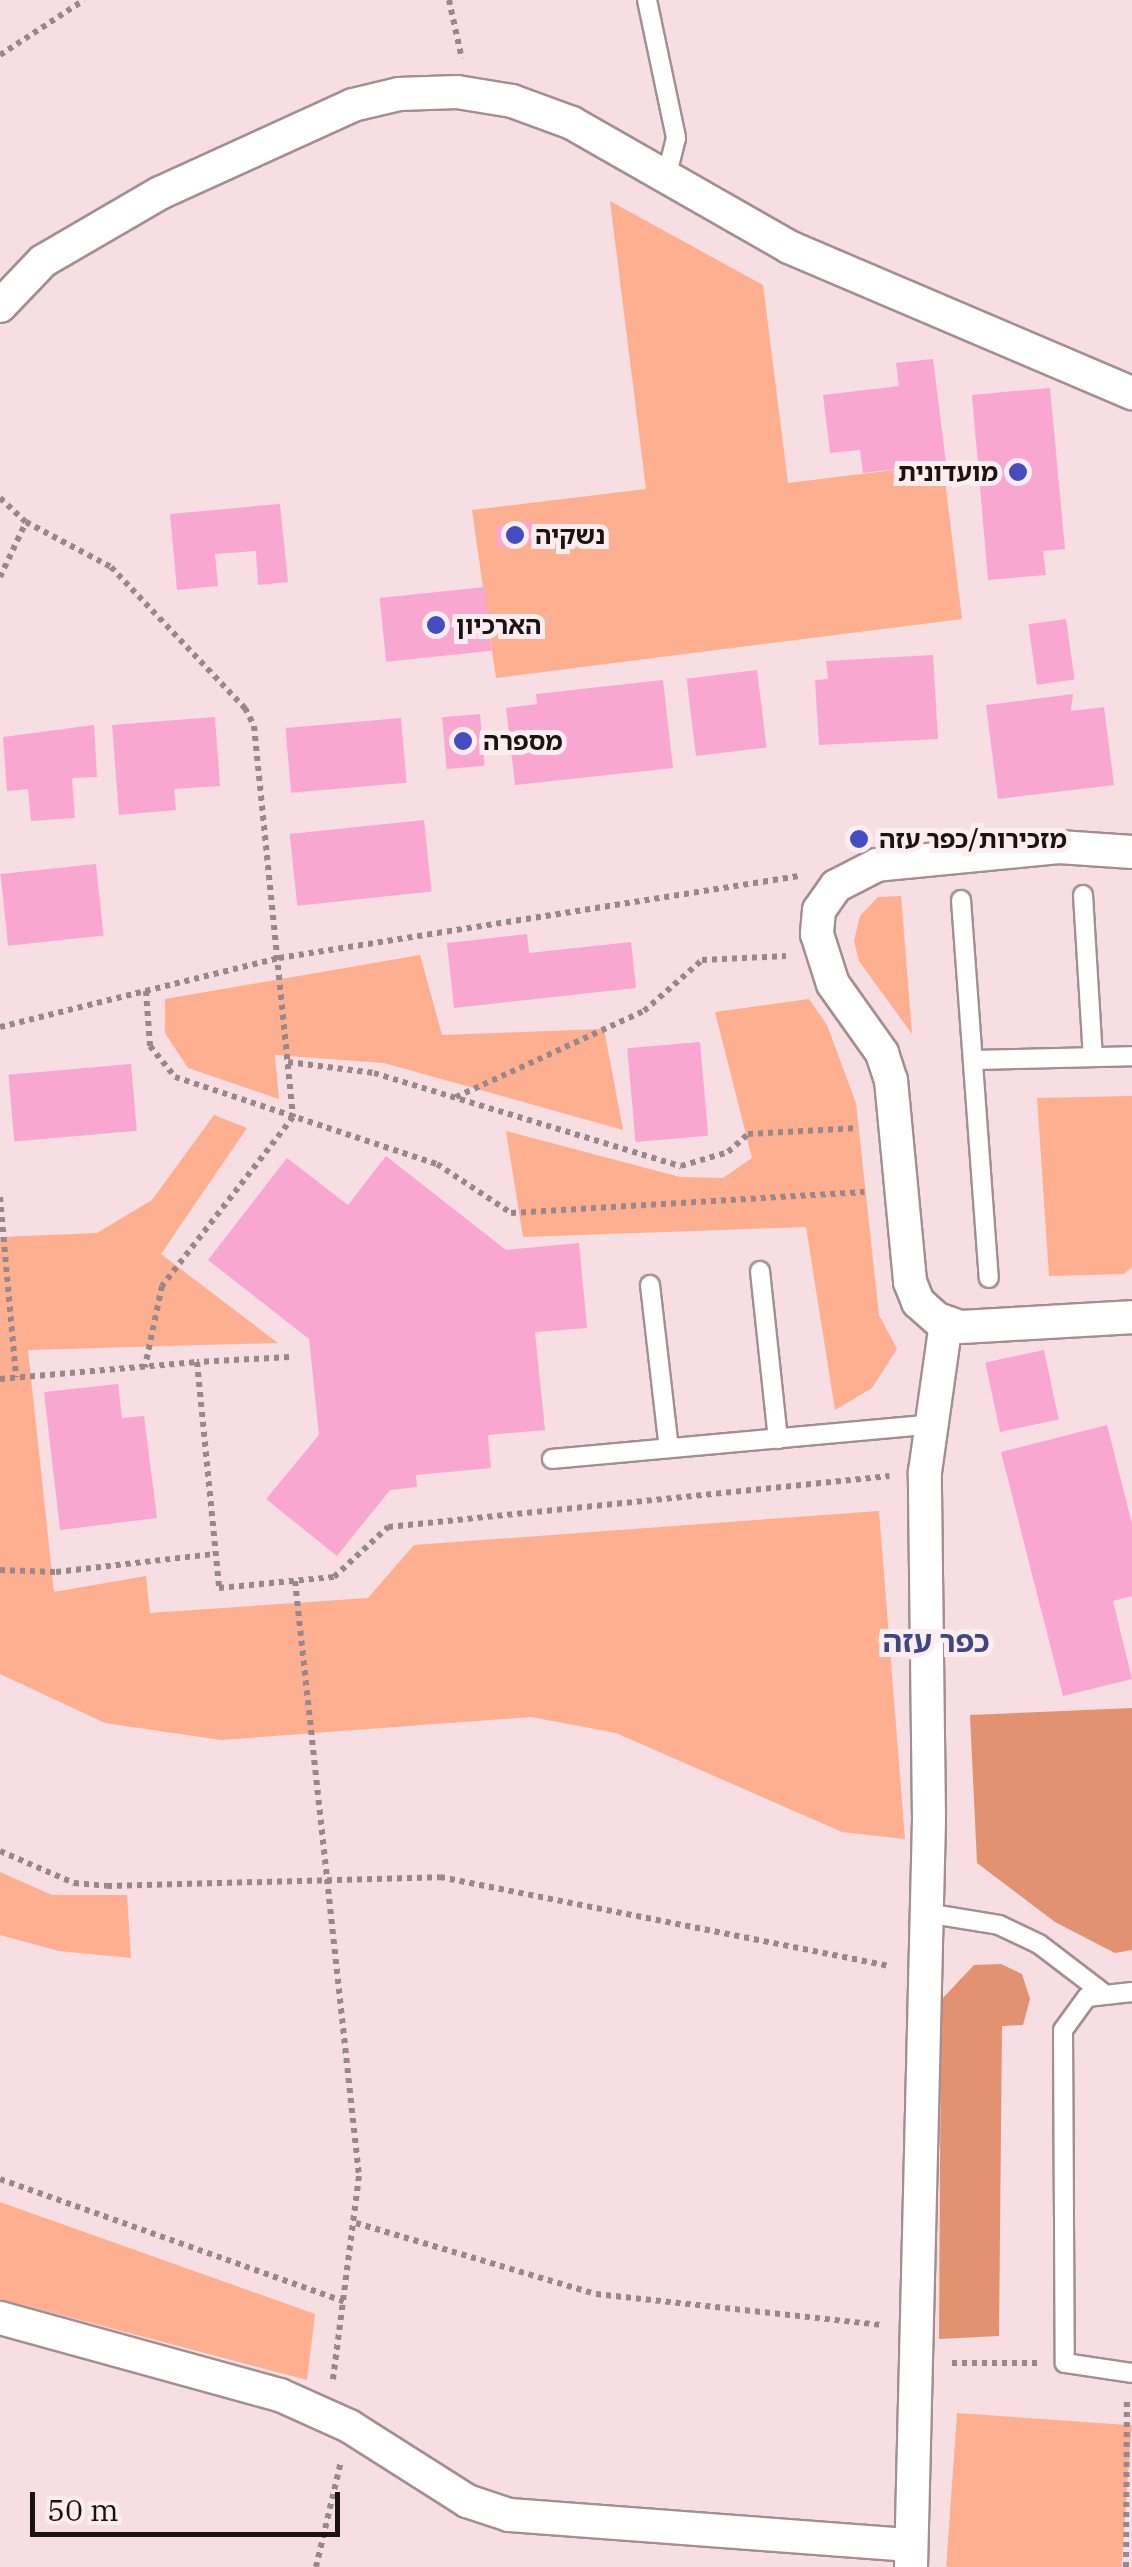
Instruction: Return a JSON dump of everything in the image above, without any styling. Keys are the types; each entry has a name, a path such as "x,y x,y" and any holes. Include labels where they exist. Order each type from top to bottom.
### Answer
{"street":[{"path":"0,306 43,261 95,227 276,138 353,105 398,94 470,95 572,123 788,247 1132,393"},
{"path":"1132,852 1059,847 854,872 819,910 821,954 833,984 882,1053 895,1126 910,1282 918,1302 960,1327 1132,1317"},
{"path":"0,2318 168,2360 338,2421 467,2501 538,2521 911,2556 926,1913 925,1472 946,1322"}],"lane":[{"path":"647,0 676,138 666,178"},
{"path":"1083,895 1092,1056"},
{"path":"961,900 989,1278"},
{"path":"973,1060 1132,1056"},
{"path":"760,1271 778,1438"},
{"path":"650,1285 668,1448"},
{"path":"552,1458 929,1425"},
{"path":"926,1913 1000,1924 1102,1992"},
{"path":"1130,2367 1066,2363 1063,2030 1071,2012 1102,1992 1132,1992"}],"path":[{"path":"0,55 84,0"},
{"path":"449,0 470,95"},
{"path":"0,498 26,522 111,567 245,708 254,726 293,1117 162,1286 144,1367"},
{"path":"0,577 26,522"},
{"path":"0,1027 280,958 733,882 854,872"},
{"path":"455,1097 644,1012 702,960 821,954"},
{"path":"146,991 150,1046 175,1077 437,1164 512,1213 902,1190"},
{"path":"288,1062 374,1073 681,1166 728,1152 748,1134 895,1126"},
{"path":"0,1197 16,1377"},
{"path":"0,1378 288,1357"},
{"path":"197,1362 219,1588 334,1577 388,1527 925,1472"},
{"path":"0,1570 56,1572 215,1554"},
{"path":"296,1581 354,2102 356,2223 338,2421 316,2567"},
{"path":"0,1851 74,1884 440,1877 925,1973"},
{"path":"0,2179 346,2302"},
{"path":"356,2223 596,2294 916,2328"},
{"path":"915,2363 1066,2363"},
{"path":"1126,2567 1130,2367"}],"shaded area":[{"path":"610,201 763,285 788,483 943,464 962,619 496,678 472,510 646,489"},
{"path":"901,896 912,1034 859,961 854,941 860,916 878,897"},
{"path":"420,955 442,1035 604,1029 623,1130 384,1063 275,1055 279,1099 188,1068 165,1033 165,999"},
{"path":"809,999 827,1025 856,1103 879,1315 897,1349 872,1388 835,1410 806,1227 523,1237 506,1131 680,1177 723,1178 752,1158 715,1012"},
{"path":"1132,1096 1132,1267 1124,1274 1049,1276 1037,1098"},
{"path":"214,1115 247,1128 161,1254 278,1343 28,1350 54,1592 146,1576 150,1613 368,1598 414,1545 879,1511 905,1839 842,1832 616,1733 531,1717 221,1740 105,1723 0,1674 0,1237 97,1233 152,1200"},
{"path":"1132,1708 1132,1950 1115,1953 1055,1922 977,1863 970,1715"},
{"path":"0,1872 52,1895 127,1895 131,1958 59,1951 0,1935"},
{"path":"1001,1964 1022,1974 1030,1999 1023,2025 1002,2026 999,2336 939,2339 941,2000 974,1965"},
{"path":"0,2202 315,2314 307,2380 0,2299"},
{"path":"957,2413 1132,2425 1122,2567 946,2567"}],"building":[{"path":"933,359 946,463 863,473 860,450 830,453 823,395 899,386 896,363"},
{"name":"מועדונית","path":"1050,388 1065,549 1043,551 1046,575 988,580 972,395"},
{"path":"280,504 288,582 258,585 256,551 215,554 218,586 177,590 170,514"},
{"name":"נשקיה","path":"532,521 535,543 498,548 495,526"},
{"name":"הארכיון","path":"485,587 492,651 386,662 380,598"},
{"path":"1066,619 1074,679 1037,685 1028,624"},
{"path":"933,655 938,739 819,745 815,680 828,679 826,661"},
{"path":"757,670 767,747 696,756 687,679"},
{"path":"663,680 673,768 515,785 506,708 537,704 536,694"},
{"path":"1073,694 1071,711 1104,707 1114,785 998,799 986,705"},
{"name":"מספרה","path":"480,714 485,766 447,769 442,717"},
{"path":"215,717 220,786 174,789 176,810 119,815 112,725"},
{"path":"401,718 407,783 291,793 285,728"},
{"path":"94,725 97,777 72,778 75,818 31,821 28,789 7,791 3,737"},
{"path":"424,820 432,892 297,906 290,834"},
{"path":"96,864 104,936 8,946 1,874"},
{"path":"527,934 529,953 631,942 636,988 454,1008 447,943"},
{"path":"700,1042 708,1136 635,1142 627,1048"},
{"path":"131,1064 137,1131 14,1141 8,1075"},
{"path":"386,1156 506,1250 579,1243 587,1328 535,1332 545,1430 488,1435 491,1468 416,1475 417,1487 390,1490 337,1556 266,1499 319,1435 309,1339 208,1260 287,1158 348,1205"},
{"path":"1044,1350 1059,1419 1000,1432 985,1362"},
{"path":"118,1384 122,1418 144,1416 157,1518 60,1530 44,1392"},
{"path":"1107,1425 1132,1524 1132,1596 1113,1601 1132,1679 1063,1696 1001,1452"}],"place":[{"name":"מועדונית","path":"1018,472"},
{"name":"נשקיה","path":"515,535"},
{"name":"הארכיון","path":"436,625"},
{"name":"מספרה","path":"463,741"},
{"name":"מזכירות/כפר עזה","path":"859,839"}],"district":[{"name":"כפר עזה","path":"936,1641"}]}
